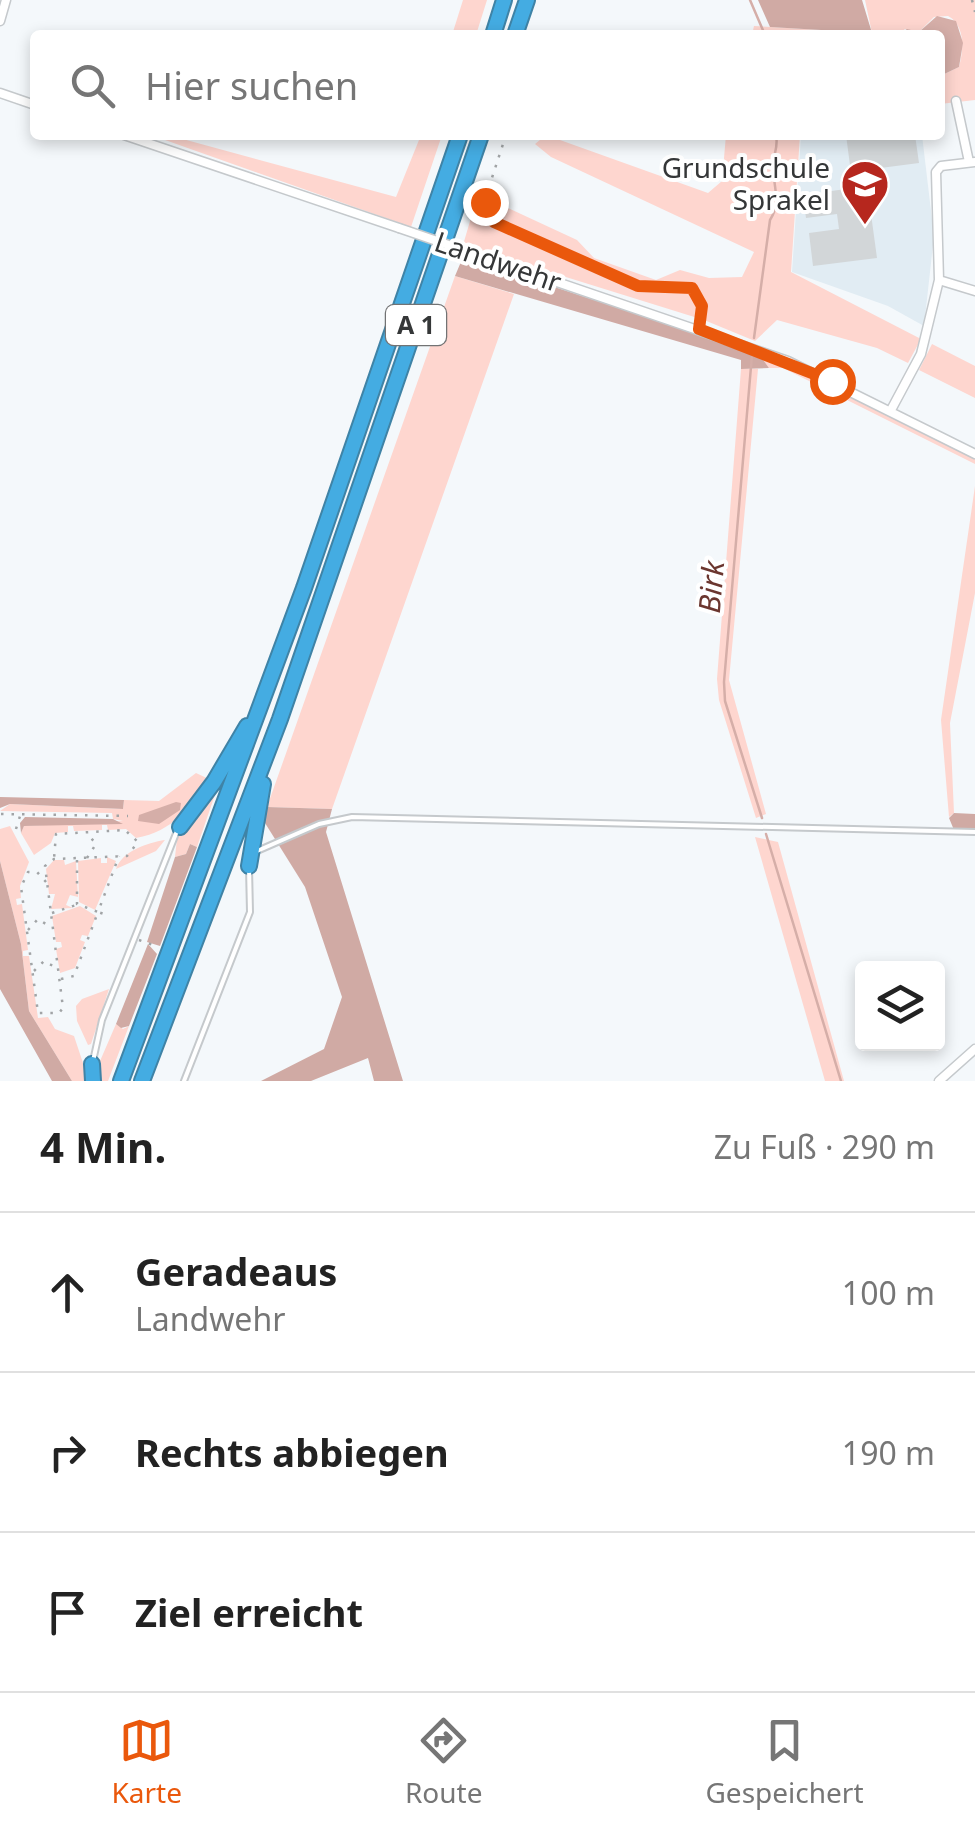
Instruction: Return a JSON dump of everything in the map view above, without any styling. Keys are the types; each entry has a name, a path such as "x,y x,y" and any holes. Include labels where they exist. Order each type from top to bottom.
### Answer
{"highway":[{"path":"495,30 504,0"},
{"path":"517,30 527,0"},
{"name":"A 1","path":"121,1081 258,715 458,140"},
{"name":"A 1","path":"142,1081 280,720 479,140"},
{"path":"180,827 258,715"},
{"path":"248,861 280,720"},
{"path":"92,1064 94,1081"}],"street":[{"path":"0,21 6,0"},
{"path":"0,93 30,102"},
{"path":"890,410 921,354 940,280 936,172 941,166 972,162 956,101"},
{"name":"Landwehr","path":"139,140 788,361 975,454"},
{"path":"940,280 975,291"},
{"path":"939,1081 975,1049"}],"lane":[{"path":"184,1081 250,912 248,861 320,824 352,817 975,832"},
{"path":"92,1064 102,1020 180,827"}],"path":[{"path":"972,0 975,12"},
{"path":"504,140 485,200 490,219 638,286 692,288 702,306 699,329"},
{"path":"1,814 128,816"},
{"path":"16,828 24,814"},
{"path":"46,882 36,872 28,872 21,887 41,1014 63,1010 46,866 54,859 120,856 139,846 128,831 55,834 54,859"},
{"path":"86,832 96,844 87,858"},
{"path":"60,979 74,976 120,856"},
{"path":"51,913 73,910 77,904 77,858"},
{"path":"114,869 120,872"},
{"path":"77,904 104,914"},
{"path":"27,931 38,919 52,928"},
{"path":"134,938 156,946"},
{"path":"33,972 44,962 59,969"}],"shaded area":[{"path":"463,0 487,0 478,30 454,30"},
{"path":"758,0 862,0 871,30 821,30 770,27"},
{"path":"865,0 975,0 975,100 945,103 945,74 959,67 962,53 962,38 954,20 948,16 934,17 921,30 871,30"},
{"path":"937,16 956,21 963,43 959,67 945,74 945,30 921,30"},
{"path":"754,26 821,30 753,30"},
{"path":"165,140 186,140 396,197 419,140 440,140 411,227"},
{"path":"540,140 560,140 708,193 722,181 726,140 800,140 791,272 921,339 908,363 877,348 777,320 755,341 704,320 463,245 478,194 577,240 594,258 656,280 680,270 709,278 742,277 754,252 551,157 535,144"},
{"name":"Grundschule Sprakel","path":"801,140 923,140 934,236 924,326 888,306 792,272"},
{"path":"463,257 759,354 769,368 741,369 741,360 455,276"},
{"path":"455,276 514,294 332,809 267,807"},
{"path":"932,344 975,366 975,398 919,370"},
{"path":"759,354 874,404 880,412 975,458 975,464 783,368 769,368"},
{"path":"741,369 758,369 729,680 766,814 756,818 719,700 717,679"},
{"path":"975,486 975,593 950,723 954,813 949,817 941,720"},
{"path":"196,773 211,780 187,809 161,830 136,838 126,829 108,830 107,825 102,825 102,830 74,831 73,826 68,826 68,832 55,833 51,843 34,855 21,833 24,826 123,821 113,819 112,813 0,811 10,804 123,809 124,800 159,801"},
{"path":"219,783 197,847 190,844 186,854 175,857 177,839"},
{"path":"0,797 124,800 123,809 10,804 0,808"},
{"path":"181,803 180,810 159,824 138,821 139,815"},
{"path":"267,807 332,809 326,832 403,1081 374,1081 368,1058 311,1081 261,1081 324,1049 342,997 305,887 260,815"},
{"path":"954,813 975,814 975,831 954,830 949,818"},
{"path":"25,817 113,819 123,824 24,826 21,833 20,823"},
{"path":"10,826 29,862 20,886 21,898 16,899 17,905 22,904 28,950 23,951 23,956 29,956 38,1018 48,1017 55,1029 74,1036 89,1081 72,1081 29,1011 21,944 0,861 0,829"},
{"path":"755,837 778,842 844,1081 825,1081"},
{"path":"165,840 156,851 116,869 129,853"},
{"path":"190,844 197,847 160,946 147,942 175,857 186,854"},
{"path":"107,857 116,861 95,910 79,902 78,861 101,858 101,863 107,863"},
{"path":"54,860 64,860 65,865 76,861 78,897 70,895 66,905 73,908 51,909 55,894 49,894 46,869"},
{"path":"0,861 21,944 29,1011 72,1081 52,1081 0,989"},
{"path":"80,906 96,916 88,936 82,935 80,940 85,942 75,968 60,973 56,949 62,947 61,942 56,942 52,916"},
{"path":"148,944 157,954 129,1026 121,1028 116,1024"},
{"path":"109,989 88,1045 77,1021 76,1006 82,999"},
{"path":"116,1024 123,1029 129,1026 108,1081 97,1081 97,1068"}],"building":[{"path":"847,140 916,140 919,163 865,170 877,258 813,266 809,233 839,229 837,214 806,218 803,195 853,188"}],"waterway":[{"name":"Birk","path":"750,0 763,30"},
{"name":"Birk","path":"754,338 776,201 773,164 777,140"},
{"name":"Birk","path":"752,355 724,682 725,701 762,818"},
{"name":"Birk","path":"766,834 841,1081"}],"place":[{"name":"Grundschule Sprakel","path":"865,226"}],"route":[{"path":"485,202 486,213 494,222 638,286 692,288 702,306 699,329 832,381"}]}
